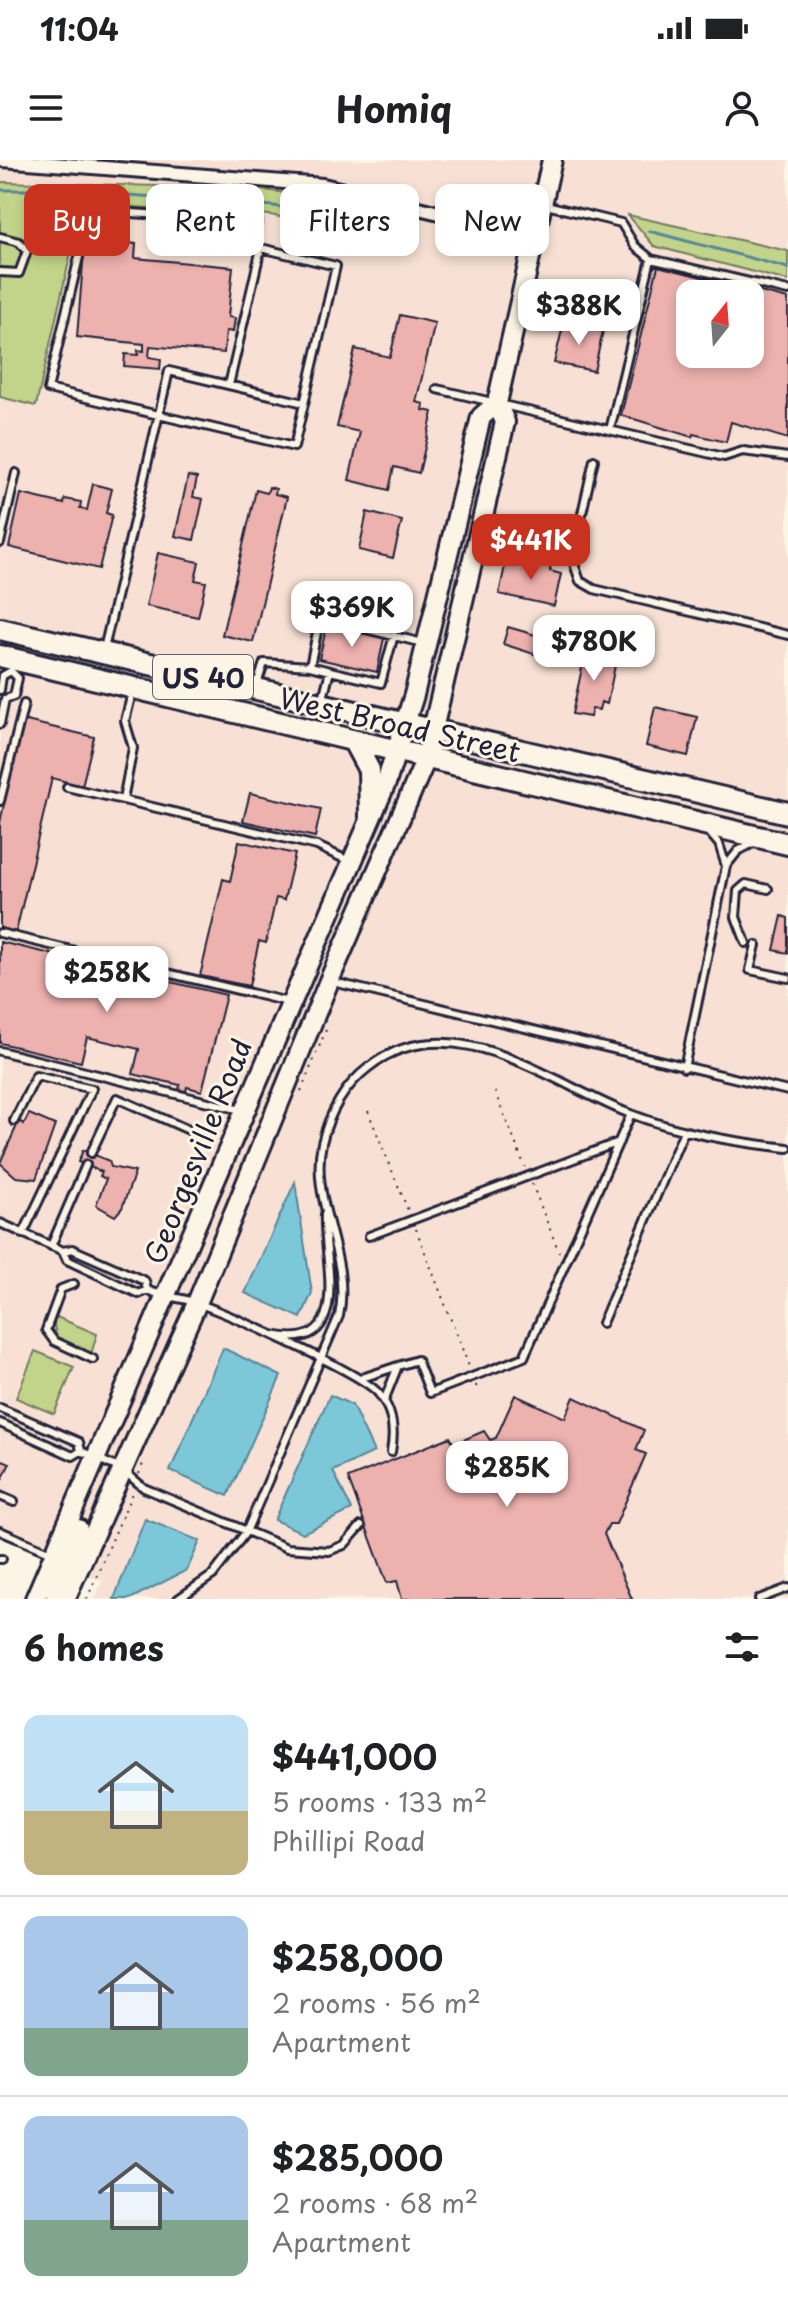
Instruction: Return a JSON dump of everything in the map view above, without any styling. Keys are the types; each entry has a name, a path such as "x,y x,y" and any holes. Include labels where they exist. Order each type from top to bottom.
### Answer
{"main road":[{"path":"547,184 552,160"},
{"path":"497,403 530,256"},
{"name":"Georgesville Road","path":"35,1599 54,1555 89,1454 166,1298 289,1002 398,752 481,417 497,403 505,422 426,759 329,981 197,1303 65,1599"},
{"name":"West Broad Street","path":"6,634 256,688 788,813"},
{"path":"8,662 30,652 88,658 196,684 228,682"},
{"name":"West Broad Street","path":"8,662 788,844"},
{"path":"354,742 369,770 370,817"},
{"path":"55,1599 62,1570 98,1478 89,1454"}],"street":[{"path":"2,160 323,185 435,212"}],"lane":[{"path":"549,206 621,223 635,246 651,259 788,291"},
{"path":"146,214 90,210 48,389 294,447 336,266 261,248 229,385"},
{"path":"0,237 22,243 27,251 19,273 0,272"},
{"path":"610,430 651,259"},
{"path":"103,653 169,371 304,403"},
{"path":"437,389 724,457 743,451 788,457"},
{"path":"594,460 572,558 580,581 594,589 788,635"},
{"path":"0,543 16,473"},
{"path":"310,666 320,618 426,644"},
{"path":"256,688 264,663 310,666 381,683 394,635"},
{"path":"2,694 14,696 18,678 8,662"},
{"path":"0,724 2,676 8,662"},
{"path":"322,704 330,671"},
{"path":"123,800 133,748 125,721 133,689"},
{"path":"0,801 24,704"},
{"path":"67,787 317,846 350,861"},
{"path":"700,823 719,844 726,866"},
{"path":"684,1068 726,866 738,851 763,838"},
{"path":"746,943 736,917 738,891 746,884 768,889"},
{"path":"0,933 289,1002"},
{"path":"756,945 750,970 788,978"},
{"path":"329,981 788,1091"},
{"path":"178,1599 213,1575 246,1532 321,1361 342,1302 339,1254 325,1210 320,1170 321,1145 329,1118 343,1093 360,1074 383,1057 409,1046 437,1041 464,1042 631,1114 733,1142 788,1148"},
{"path":"0,1051 244,1110"},
{"path":"14,1121 36,1076 92,1089 23,1234"},
{"path":"91,1153 117,1098 191,1131"},
{"path":"362,1378 383,1368 417,1360 430,1393 524,1357 631,1114"},
{"path":"602,1323 684,1131"},
{"path":"369,1236 619,1142"},
{"path":"51,1246 86,1165"},
{"path":"260,1332 292,1337 306,1334 323,1320 328,1308 331,1281 323,1236 325,1210"},
{"path":"0,1223 63,1251 72,1249 145,1281 147,1290"},
{"path":"63,1251 67,1260 139,1294 147,1290 166,1298 197,1303 362,1378 384,1401 393,1427 391,1452"},
{"path":"74,1284 61,1289 46,1330 54,1341 93,1359"},
{"path":"384,1401 398,1366"},
{"path":"0,1408 79,1442 89,1454 123,1470 144,1488 287,1548 329,1551 344,1545 361,1526"},
{"path":"0,1423 73,1456 89,1454"},
{"path":"0,1496 14,1502"},
{"path":"0,1531 54,1555"},
{"path":"759,1599 788,1588"}],"path":[{"path":"495,1092 526,1168"},
{"path":"368,1111 410,1215"},
{"path":"530,1178 561,1257"},
{"path":"415,1224 471,1369"},
{"path":"474,1380 478,1392"}],"shaded area":[{"path":"0,160 788,160 788,251 629,215 654,246 788,281 788,1599 95,1599 102,1581 0,1537 0,397 36,406 69,256 130,256 130,207 146,208 146,256 264,256 264,215 280,217 280,256 419,256 419,184 280,184 280,192 264,190 264,184 13,185 0,182"}],"green space":[{"path":"0,182 81,184 24,184 24,256 70,256 36,406 0,397"},
{"path":"130,185 146,186 146,208 130,207"},
{"path":"264,190 280,192 280,217 264,215"},
{"path":"628,215 788,251 788,281 654,246"},
{"path":"52,1315 97,1334 92,1351 87,1354 57,1339"},
{"path":"35,1351 74,1367 54,1414 16,1398"}],"water":[{"path":"295,1182 312,1293 301,1318 245,1293"},
{"path":"223,1348 281,1376 228,1496 170,1471"},
{"path":"330,1395 352,1405 374,1452 333,1471 352,1510 303,1533 274,1520"},
{"path":"145,1519 200,1541 187,1570 130,1599 114,1599"}],"building":[{"path":"130,243 136,244 135,258 233,267 228,317 235,318 233,332 226,331 224,353 150,346 149,357 161,359 160,369 124,366 125,354 138,355 138,350 144,351 144,344 77,337 84,256 130,256"},
{"path":"658,266 713,280 676,280 676,368 764,368 764,293 788,299 788,439 731,422 726,442 693,434 692,437 621,415"},
{"path":"611,303 622,306 618,317 608,314"},
{"path":"400,315 435,323 416,402 424,404 423,410 433,412 419,473 394,467 389,490 349,480 360,432 337,427 355,349 390,357"},
{"path":"564,322 603,331 594,371 554,363"},
{"path":"188,476 197,478 193,497 203,499 194,540 175,536"},
{"path":"93,484 112,489 106,513 112,515 99,569 9,547 21,494 64,504 65,499 81,502 80,508 87,510"},
{"path":"269,487 276,489 275,494 287,497 253,642 222,635 256,490 267,493"},
{"path":"367,512 402,521 393,558 359,550"},
{"path":"158,553 199,562 195,580 206,582 198,617 146,606"},
{"path":"521,560 551,563 550,571 561,574 554,606 499,594 506,561 520,564"},
{"path":"359,588 388,595 383,618 353,610"},
{"path":"327,625 384,638 377,672 319,659"},
{"path":"508,627 539,636 534,654 503,644"},
{"path":"586,650 617,656 607,704 601,702 599,710 592,709 590,717 572,714"},
{"path":"655,707 697,717 688,756 646,746"},
{"path":"22,720 94,737 82,786 52,778 16,932 0,928 0,823"},
{"path":"250,793 321,809 315,837 243,821"},
{"path":"239,841 295,854 284,900 276,898 266,943 259,941 249,986 200,976 223,879 230,881"},
{"path":"782,916 788,918 788,953 774,950"},
{"path":"0,942 226,995 202,1091 187,1087 186,1091 179,1090 180,1085 133,1074 139,1049 87,1037 81,1062 0,1043"},
{"path":"29,1114 55,1125 36,1179 16,1177 0,1163 19,1121 24,1124"},
{"path":"83,1150 109,1161 111,1167 135,1172 122,1208 115,1216 96,1205 106,1179 100,1176 102,1172 78,1162"},
{"path":"515,1395 565,1418 574,1397 644,1430 636,1450 646,1454 616,1524 609,1524 604,1534 632,1599 402,1599 397,1581 387,1583 348,1478 450,1437 454,1444 484,1431 490,1440 496,1438"},
{"path":"0,1459 10,1463 0,1484"}],"waterway":[{"path":"0,190 62,190 280,207"},
{"path":"649,231 788,268"}]}
